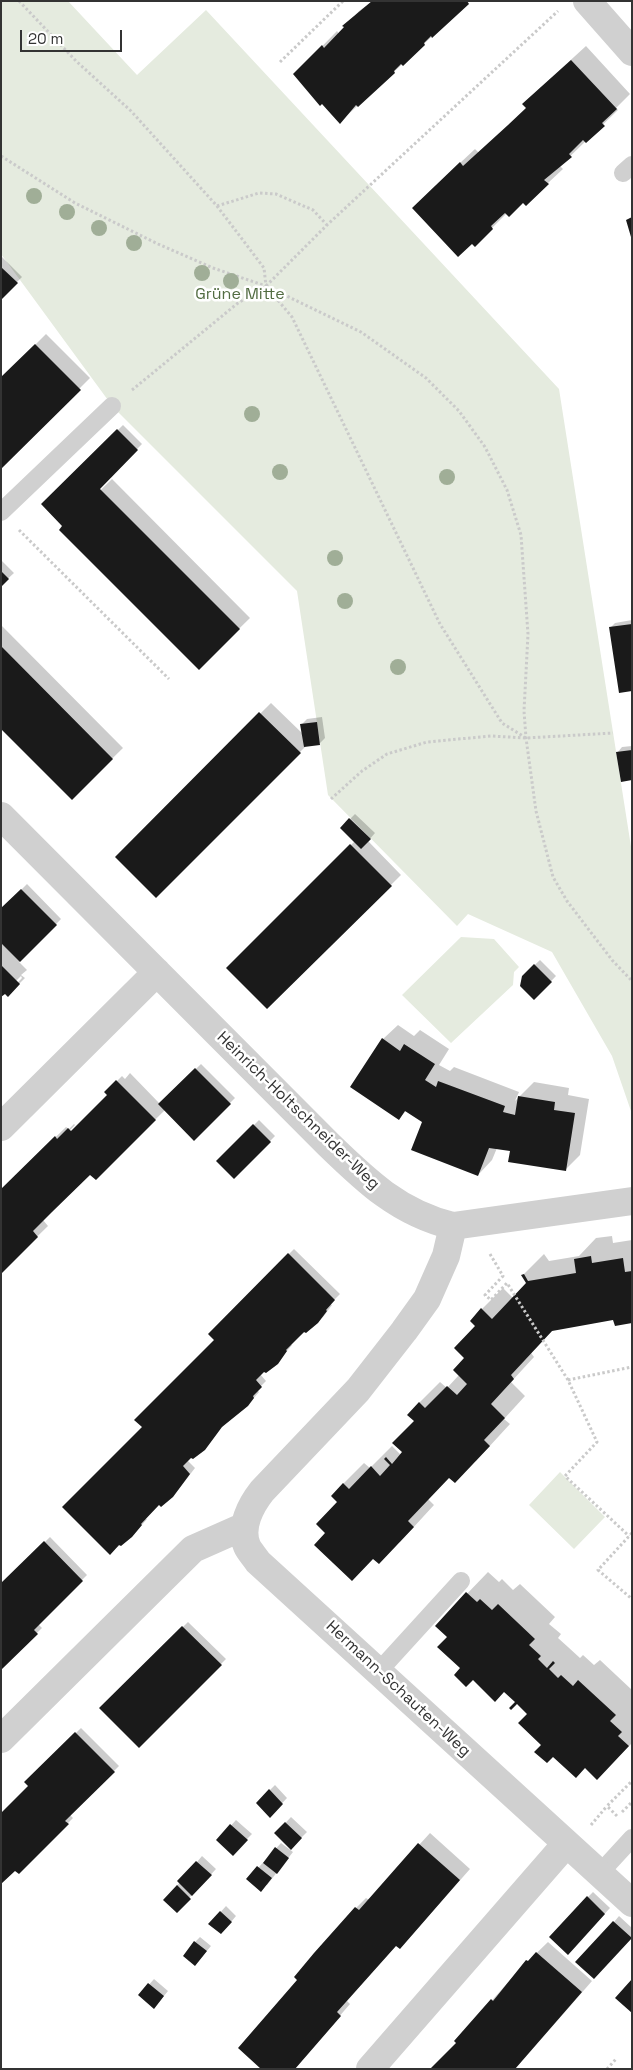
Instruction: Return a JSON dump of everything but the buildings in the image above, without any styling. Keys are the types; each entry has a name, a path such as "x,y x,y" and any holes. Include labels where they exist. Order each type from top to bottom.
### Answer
{"street":[{"path":"574,5 632,52"},
{"name":"Heinrich-Holtschneider-Weg","path":"1,816 373,1187 408,1210 433,1222 463,1225 632,1200"},
{"path":"1,1127 157,972"},
{"path":"1,1739 193,1549 245,1526 251,1506 262,1491 358,1390 427,1299 446,1256 463,1225"},
{"name":"Hermann-Schauten-Weg","path":"245,1526 247,1545 258,1562 632,1904"},
{"path":"370,2069 566,1844"}],"lane":[{"path":"1,512 112,406"},
{"path":"378,1672 461,1581"},
{"path":"598,1874 632,1838"}],"path":[{"path":"19,1 76,61 131,111 217,206 264,268 266,286 292,317 440,624 502,723 526,738"},
{"path":"280,62 343,1"},
{"path":"112,406 238,303 266,286 327,226 574,5"},
{"path":"1,156 75,203 158,244 213,268 266,286 361,332 395,354 426,378 459,411 485,447 507,490 521,535 528,634 524,711 526,738 536,811 553,877 567,901 612,960 632,980"},
{"path":"217,206 259,193 276,194 313,210 327,226"},
{"path":"1,512 170,679"},
{"path":"331,799 362,771 387,754 428,742 491,736 526,738 613,733"},
{"path":"463,1225 503,1276 485,1295 491,1300 507,1282 568,1380 597,1442 565,1476 630,1535 598,1570 632,1599"},
{"path":"568,1380 632,1367"},
{"path":"632,1781 608,1806 618,1816 632,1802"},
{"path":"607,2069 616,2059"}],"green space":[{"name":"Grüne Mitte","path":"1,1 68,1 137,75 206,10 559,389 632,853 632,1114 612,1056 552,952 468,914 457,926 328,795 297,591 113,407 1,254"},
{"path":"461,937 494,939 519,967 514,972 513,985 451,1043 402,995"},
{"path":"560,1472 605,1517 574,1549 529,1505"}]}
